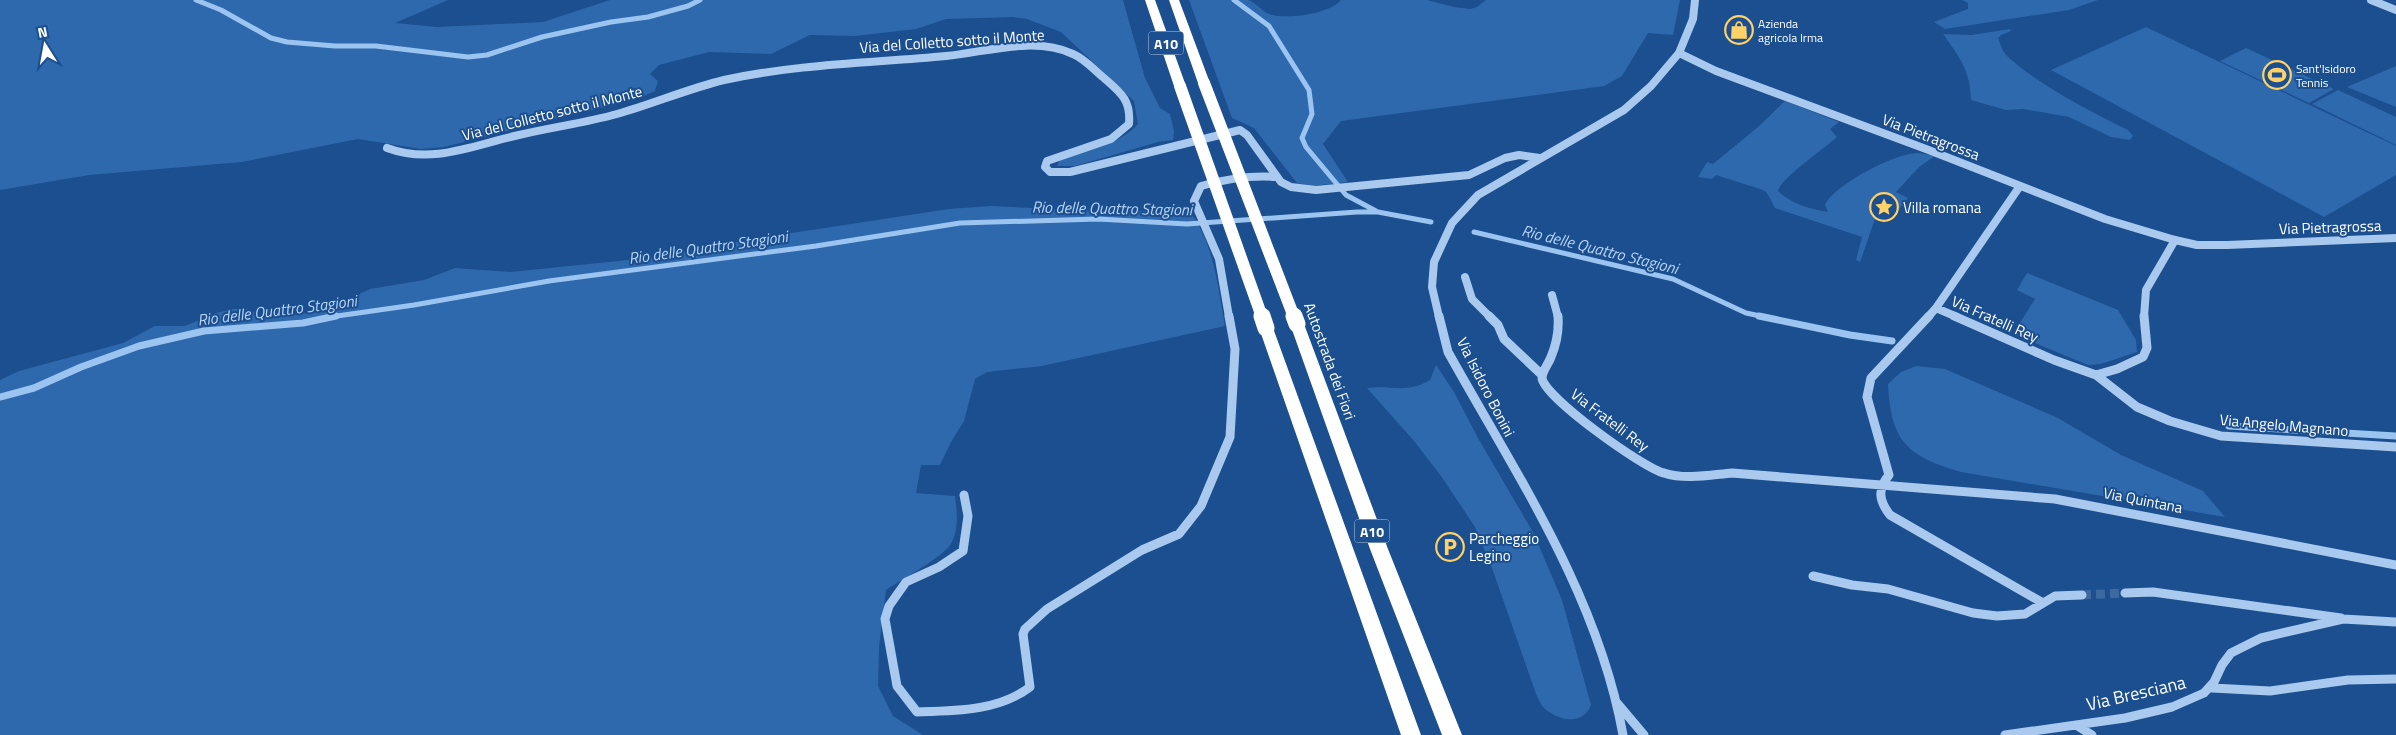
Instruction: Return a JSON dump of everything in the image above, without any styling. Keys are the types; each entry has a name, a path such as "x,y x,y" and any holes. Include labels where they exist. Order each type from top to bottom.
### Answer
{"highway":[{"name":"A10","path":"1150,0 1411,735"},
{"name":"Autostrada dei Fiori","path":"1174,0 1297,324 1379,550 1452,735"}],"street":[{"name":"Via Isidoro Bonini","path":"1623,735 1617,702 1594,632 1564,557 1448,352 1432,287 1434,262 1452,223 1478,195 1624,110 1651,86 1679,53 1693,20 1695,0"},
{"path":"2371,0 2396,10"},
{"name":"Via del Colletto sotto il Monte","path":"387,148 399,155 421,156 452,153 517,136 617,114 693,88 789,70 836,63 948,56 1030,47 1056,48 1075,54 1126,96 1131,111 1129,124 1111,139 1047,161 1045,166 1050,172 1070,172 1240,130 1247,134 1275,177"},
{"name":"Via Pietragrossa","path":"1679,53 1716,71 2020,186 2113,221 2175,240 2197,245 2227,245 2396,238"},
{"path":"964,495 968,505 967,532 963,551 939,567 906,582 888,606 885,618 897,686 917,712 958,712 990,705 1025,692 1030,687 1030,678 1023,634 1025,629 1047,609 1107,571 1142,550 1179,534 1201,506 1230,437 1235,349 1219,259 1194,201 1201,186 1221,179 1256,175 1275,177 1291,187 1316,190 1469,175 1505,158 1519,155 1540,158"},
{"path":"1936,308 2020,186"},
{"path":"2096,375 2117,369 2142,357 2147,348 2143,323 2146,290 2175,240"},
{"name":"Via Fratelli Rey","path":"1465,277 1472,299 1498,326 1504,339 1542,375 1544,383 1559,400 1629,454 1662,473 1693,476 1732,472 1881,483"},
{"path":"1542,375 1553,355 1560,319 1559,311 1552,295"},
{"name":"Via Fratelli Rey","path":"2043,604 1890,515 1883,507 1880,497 1881,483 1889,475 1867,397 1871,378 1936,308 2054,360 2096,375"},
{"name":"Via Angelo Magnano","path":"2096,375 2137,407 2170,420 2221,436 2396,447"},
{"name":"Via Quintana","path":"1881,483 2055,499 2396,565"},
{"path":"1813,576 1913,594 1973,613 1997,616 2025,614 2055,596 2082,595"},
{"path":"2125,593 2153,592 2346,619 2396,622"},
{"path":"2212,688 2218,679 2222,664 2231,654 2249,643 2346,619"},
{"path":"2212,688 2269,691 2364,677 2396,679"},
{"name":"Via Bresciana","path":"2005,735 2076,725 2176,705 2212,688"},
{"path":"1617,702 1644,735"},
{"path":"2076,725 2092,735"}],"shaded area":[{"path":"0,0 448,0 395,23 437,27 543,22 610,0 1123,0 1145,78 1160,108 1170,114 1174,131 1173,140 1158,142 1075,166 1057,166 1059,161 1111,142 1130,131 1138,124 1134,101 1061,32 1027,19 1013,17 946,19 916,29 855,36 810,35 771,54 709,52 659,65 650,74 658,81 655,91 639,98 444,147 421,149 358,139 242,162 89,175 0,190"},
{"path":"1189,0 1248,0 1267,13 1295,16 1327,9 1341,0 1427,0 1470,9 1477,7 1486,0 1680,0 1673,35 1648,33 1622,76 1604,86 1341,121 1323,144 1348,182 1312,186 1297,183 1254,128 1232,118"},
{"path":"1962,0 2098,0 2069,10 1945,29 1934,22 1968,9 1968,3"},
{"path":"2146,27 2396,146 2396,175 2324,217 2051,70"},
{"path":"2010,29 2011,31 1998,38 2007,56 2050,88 2080,106 2128,130 2133,136 2130,140 2111,137 2069,117 2023,109 2006,110 1971,100 1969,80 1966,72 1943,34 1972,35"},
{"name":"Sant'Isidoro Tennis","path":"2246,48 2334,89 2309,103 2220,61"},
{"path":"2396,66 2396,107 2347,87"},
{"name":"Sant'Isidoro Tennis","path":"2338,90 2396,117 2396,145 2312,104"},
{"path":"1785,101 1839,122 1830,129 1837,137 1780,186 1778,191 1783,196 1801,205 1828,212 1825,205 1831,197 1852,180 1866,172 1906,155 1918,153 1935,156 1919,167 1896,192 1908,198 1888,222 1876,216 1860,262 1856,260 1862,237 1775,208 1767,193 1763,190 1716,175 1712,179 1698,177 1707,162 1713,164 1758,127"},
{"path":"991,206 1115,212 1159,210 1193,216 1211,255 1225,326 1042,366 987,372 975,379 964,421 940,465 921,465 916,493 955,496 957,525 952,542 932,561 886,590 879,647 878,686 893,716 923,735 0,735 0,380 19,371 123,343 155,326 185,326 216,313 233,309 248,309 268,319 326,310 370,289 424,280 455,268 510,272 658,257 746,240 949,209"},
{"path":"2027,273 2118,310 2136,340 2137,352 2101,364 2088,365 2013,334 2035,299 2017,290"},
{"path":"1436,365 1454,392 1478,438 1534,534 1562,600 1591,705 1587,712 1576,719 1556,716 1541,705 1492,568 1475,527 1441,476 1414,441 1367,388 1414,387 1430,380"},
{"path":"1916,366 1945,369 2058,418 2121,455 2203,491 2225,517 1961,472 1927,460 1905,444 1893,420 1890,404 1888,384 1901,372"}],"waterway":[{"path":"196,0 221,10 271,38 287,42 335,46 376,46 468,57 487,55 542,37 611,22 648,17 688,6 700,0"},
{"path":"1234,0 1269,26 1309,90 1312,114 1302,138 1306,147 1346,195 1376,211"},
{"name":"Rio delle Quattro Stagioni","path":"334,316 414,305 549,281 816,246 960,223 1098,219 1187,224 1357,212 1378,212 1431,222"},
{"name":"Rio delle Quattro Stagioni","path":"1474,232 1673,279 1746,313 1765,317"},
{"name":"Rio delle Quattro Stagioni","path":"0,397 34,388 81,367 139,346 204,331 303,323 334,316"},
{"name":"Rio delle Quattro Stagioni","path":"1759,316 1850,335 1892,341"},
{"name":"Rio delle Quattro Stagioni","path":"2229,426 2396,436"}],"tunnel":[{"path":"2082,595 2125,593"}],"place":[{"name":"Azienda agricola Irma","path":"1739,30"},
{"name":"Sant'Isidoro Tennis","path":"2277,75"},
{"name":"Villa romana","path":"1884,207"},
{"name":"Parcheggio Legino","path":"1450,547"}]}
